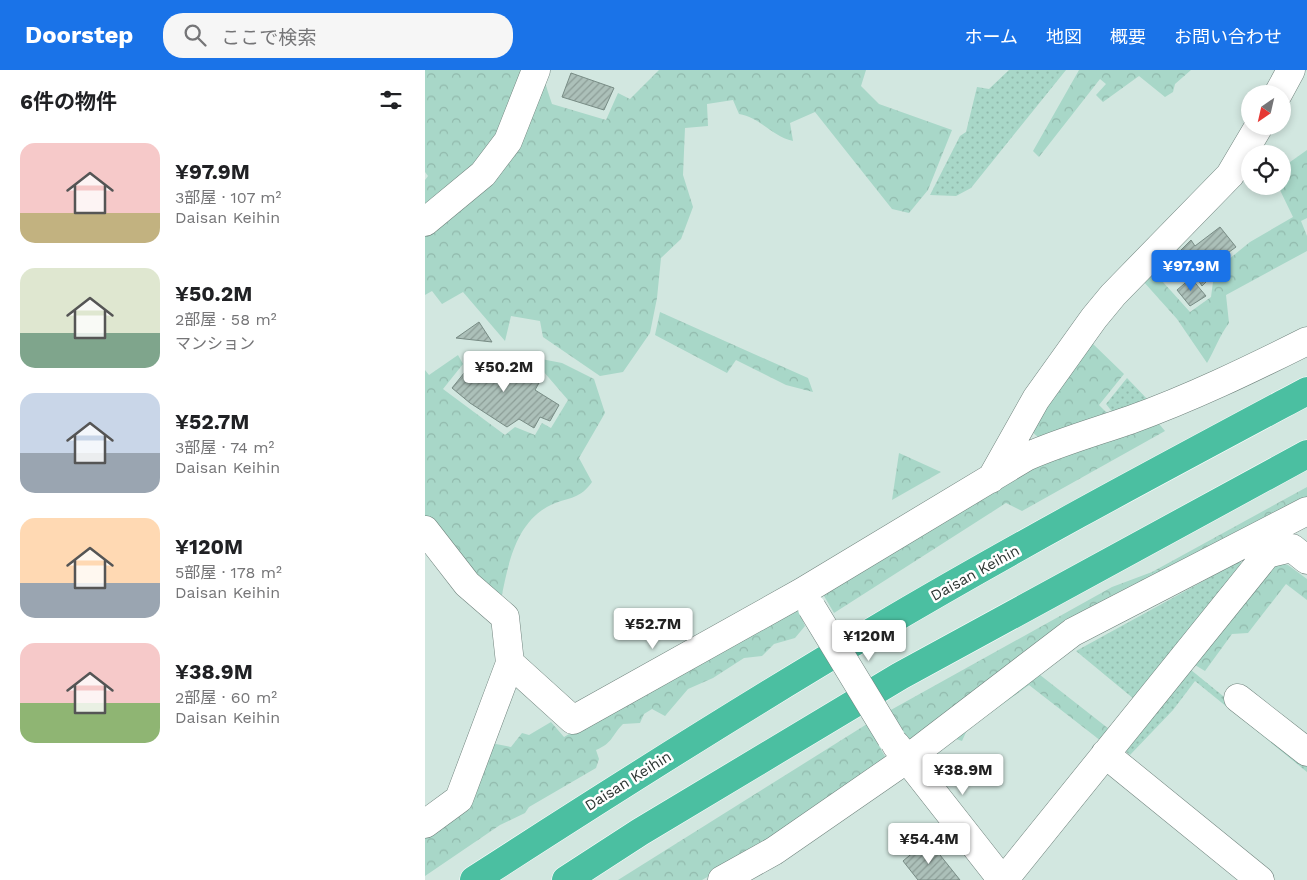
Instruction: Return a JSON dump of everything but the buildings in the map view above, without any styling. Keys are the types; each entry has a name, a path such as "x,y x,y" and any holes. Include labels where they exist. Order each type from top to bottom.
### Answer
{"highway":[{"name":"Daisan Keihin","path":"474,880 596,801 878,628 1136,482 1307,391"},
{"path":"566,880 640,832 900,676 1307,454"}],"street":[{"path":"425,222 483,174 509,141 536,70"},
{"path":"1283,85 1291,70"},
{"path":"991,479 1036,399 1095,318 1133,274 1230,176 1254,135"},
{"path":"510,663 573,720 807,600 991,479 1034,454 1222,384 1307,341"},
{"path":"721,880 773,851 899,748 1073,632 1307,511"},
{"path":"425,530 467,584 505,617 510,663 459,799 425,824"},
{"path":"807,600 899,748 1003,880 1267,554 1292,548 1307,560"},
{"path":"1238,698 1307,752"},
{"path":"1105,754 1260,880"}],"green space":[{"path":"425,70 545,70 543,77 552,104 606,120 618,93 630,99 659,70 866,70 861,86 879,104 952,130 928,190 909,213 892,209 815,112 790,123 793,141 786,139 754,119 739,114 733,100 707,104 708,126 685,128 683,175 693,207 681,239 661,258 657,298 650,333 623,372 600,376 543,337 540,321 511,316 505,341 463,292 442,304 432,291 425,295 425,180 428,176 425,172"},
{"path":"1009,70 1066,70 971,188 956,196 930,195 960,136 966,132 977,87 989,89"},
{"path":"1079,70 1191,70 1175,84 1173,92 1165,97 1139,76 1103,102 1096,95 1106,84 1100,79 1039,157 1033,151"},
{"path":"1307,150 1307,218 1301,221 1307,236 1307,251 1226,295 1229,323 1207,363 1177,319 1143,281 1153,271 1190,312 1211,297 1213,282 1221,272 1218,268 1250,242 1293,217 1282,195 1291,195 1291,161"},
{"path":"660,312 808,378 813,392 786,385 736,360 727,373 655,335"},
{"path":"1092,343 1124,374 1099,405 1110,416 1041,440 1027,427"},
{"path":"458,355 463,364 443,389 505,435 515,427 535,435 542,423 551,428 568,400 531,357 562,363 594,379 605,413 579,458 592,482 579,495 553,504 540,511 530,521 516,544 501,600 425,539 425,370 429,375"},
{"path":"1127,378 1150,402 1114,414 1106,404"},
{"path":"1155,419 1165,431 1022,511 1006,503 834,613 820,589 994,489 1076,445"},
{"path":"899,453 941,472 892,500"},
{"path":"1307,487 1307,498 909,745 889,711 1112,587 1152,572"},
{"path":"1240,561 1243,567 1134,699 1076,651"},
{"path":"1275,562 1288,565 1307,579 1307,600 1286,584 1248,633 1232,634 1205,671 1195,665"},
{"path":"797,606 805,626 795,638 774,644 762,656 744,658 713,678 688,689 665,716 652,709 644,714 640,723 623,724 609,742 596,750 599,759 596,768 529,807 525,813 500,825 425,876 425,831 486,742 511,747 522,733 529,735 551,722 564,737 784,608"},
{"path":"1191,670 1307,764 1307,772 1195,681 1173,710 1130,755 1124,750"},
{"path":"1035,671 1109,729 1101,741 1029,685 967,730 962,741 947,736"},
{"path":"867,724 887,760 781,835 702,880 618,880"}]}
